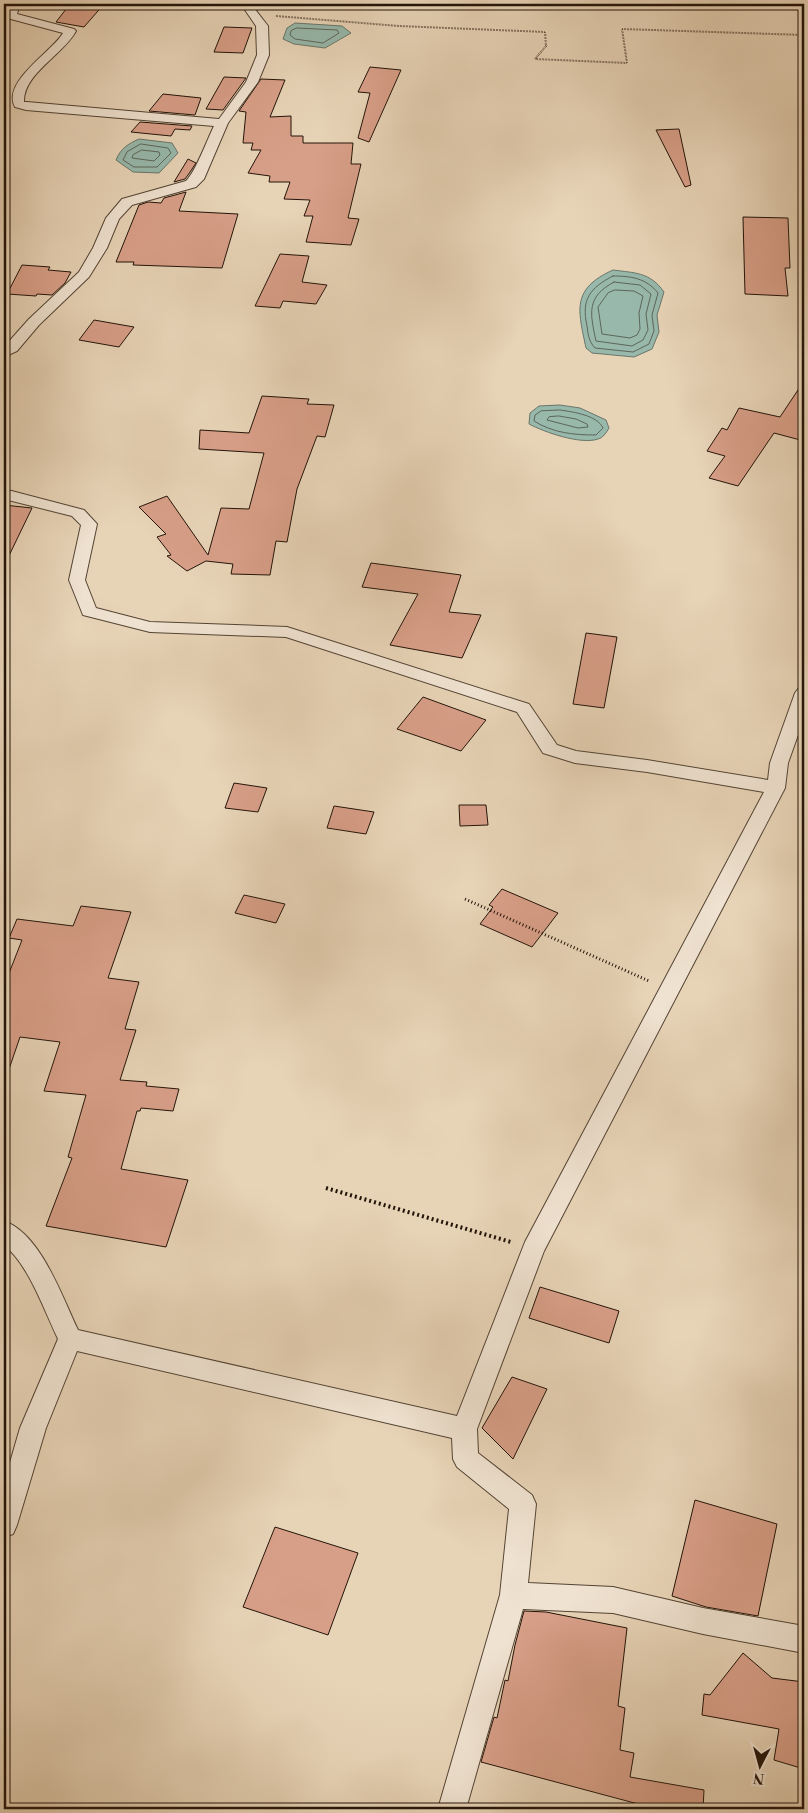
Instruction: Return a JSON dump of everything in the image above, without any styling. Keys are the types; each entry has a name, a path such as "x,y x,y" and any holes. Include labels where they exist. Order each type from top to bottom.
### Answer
{"street":[{"path":"15,4 8,16 70,31 62,44 26,78 17,99 19,104 68,111 222,123"},
{"path":"6,349 84,274 100,248 113,218 127,202 191,184 199,176 205,158 222,123 252,82 263,55 262,26 248,7"},
{"path":"4,494 78,513 89,524 77,580 90,611 150,626 287,632 523,708 550,749 575,757 647,766 776,788"},
{"path":"452,1809 513,1595 524,1504 466,1459 464,1429 533,1249 776,788 779,763 804,693"},
{"path":"4,1231 21,1246 38,1273 70,1339 33,1428 4,1525"},
{"path":"70,1339 464,1429"},
{"path":"513,1595 613,1600 703,1621 804,1640"}],"path":[{"path":"248,7 277,16 399,26 545,32 546,46 535,59 627,63 622,29 804,35"},
{"path":"465,899 670,990"},
{"path":"326,1188 533,1249"}],"water":[{"path":"295,23 342,26 351,33 325,48 294,44 283,39 287,28"},
{"path":"139,139 172,143 178,153 159,173 133,172 116,160 125,147"},
{"path":"613,270 648,277 659,285 664,292 657,315 659,332 652,349 634,357 592,353 586,348 580,312 584,293 599,277"},
{"path":"560,405 580,408 606,420 609,428 600,438 582,440 553,434 529,424 530,413 539,406"}],"building":[{"path":"70,4 104,4 84,27 56,22"},
{"path":"224,27 252,28 243,53 214,52"},
{"path":"370,67 401,70 369,142 358,138 370,93 358,92"},
{"path":"224,77 246,78 223,110 206,109"},
{"path":"261,79 285,80 270,117 291,116 291,136 303,136 303,143 353,143 351,164 361,164 348,218 359,219 351,245 306,242 313,216 304,216 310,200 284,199 290,182 269,182 270,176 248,173 261,150 251,150 253,143 243,143 246,112 239,111"},
{"path":"163,94 201,98 195,115 149,111"},
{"path":"140,122 192,126 190,130 175,129 171,136 131,132"},
{"path":"679,129 691,185 685,187 656,130"},
{"path":"188,159 196,163 185,179 174,182"},
{"path":"186,192 179,211 238,214 222,268 133,265 134,262 116,262 139,205 148,202 161,203 164,198"},
{"path":"743,217 788,218 790,268 785,268 788,296 745,294"},
{"path":"280,254 309,256 302,282 327,285 316,304 283,301 280,308 255,306"},
{"path":"22,265 50,267 48,270 71,272 65,283 52,295 7,294"},
{"path":"94,320 134,327 119,347 79,340"},
{"path":"804,381 804,441 774,433 738,486 709,478 725,456 707,451 722,428 727,430 739,408 780,417"},
{"path":"262,396 309,399 307,404 334,405 325,437 317,436 297,489 287,542 276,541 270,575 231,574 233,564 206,561 187,571 167,556 171,555 157,537 166,534 139,507 167,496 208,555 221,508 249,509 264,453 199,449 200,430 249,433"},
{"path":"4,505 32,508 4,566"},
{"path":"371,563 461,575 449,612 481,615 462,658 390,645 418,594 362,587"},
{"path":"586,633 617,637 604,708 573,704"},
{"path":"423,697 486,720 461,751 397,729"},
{"path":"234,783 267,788 258,812 225,808"},
{"path":"459,805 486,805 488,825 460,826"},
{"path":"334,806 374,812 366,834 327,828"},
{"path":"502,889 558,913 532,947 480,924 493,907 489,905"},
{"path":"244,895 285,904 276,923 235,913"},
{"path":"81,906 131,912 108,978 139,982 125,1029 136,1030 120,1080 147,1082 146,1086 179,1089 173,1111 141,1108 140,1111 137,1111 121,1169 188,1180 166,1247 46,1226 72,1158 68,1157 86,1095 44,1091 60,1042 20,1037 7,1075 4,1074 4,986 22,940 9,938 17,919 73,926"},
{"path":"540,1287 619,1311 609,1343 529,1318"},
{"path":"512,1377 547,1389 513,1459 482,1428"},
{"path":"695,1500 777,1524 758,1616 706,1607 672,1596"},
{"path":"275,1527 358,1553 328,1635 243,1607"},
{"path":"524,1611 546,1612 627,1628 618,1706 625,1708 620,1750 634,1753 630,1777 704,1790 703,1809 641,1809 642,1805 481,1762 494,1717 497,1718 505,1680 508,1681"},
{"path":"743,1653 772,1678 804,1682 804,1769 774,1760 779,1729 702,1715 704,1694 710,1695"}]}
